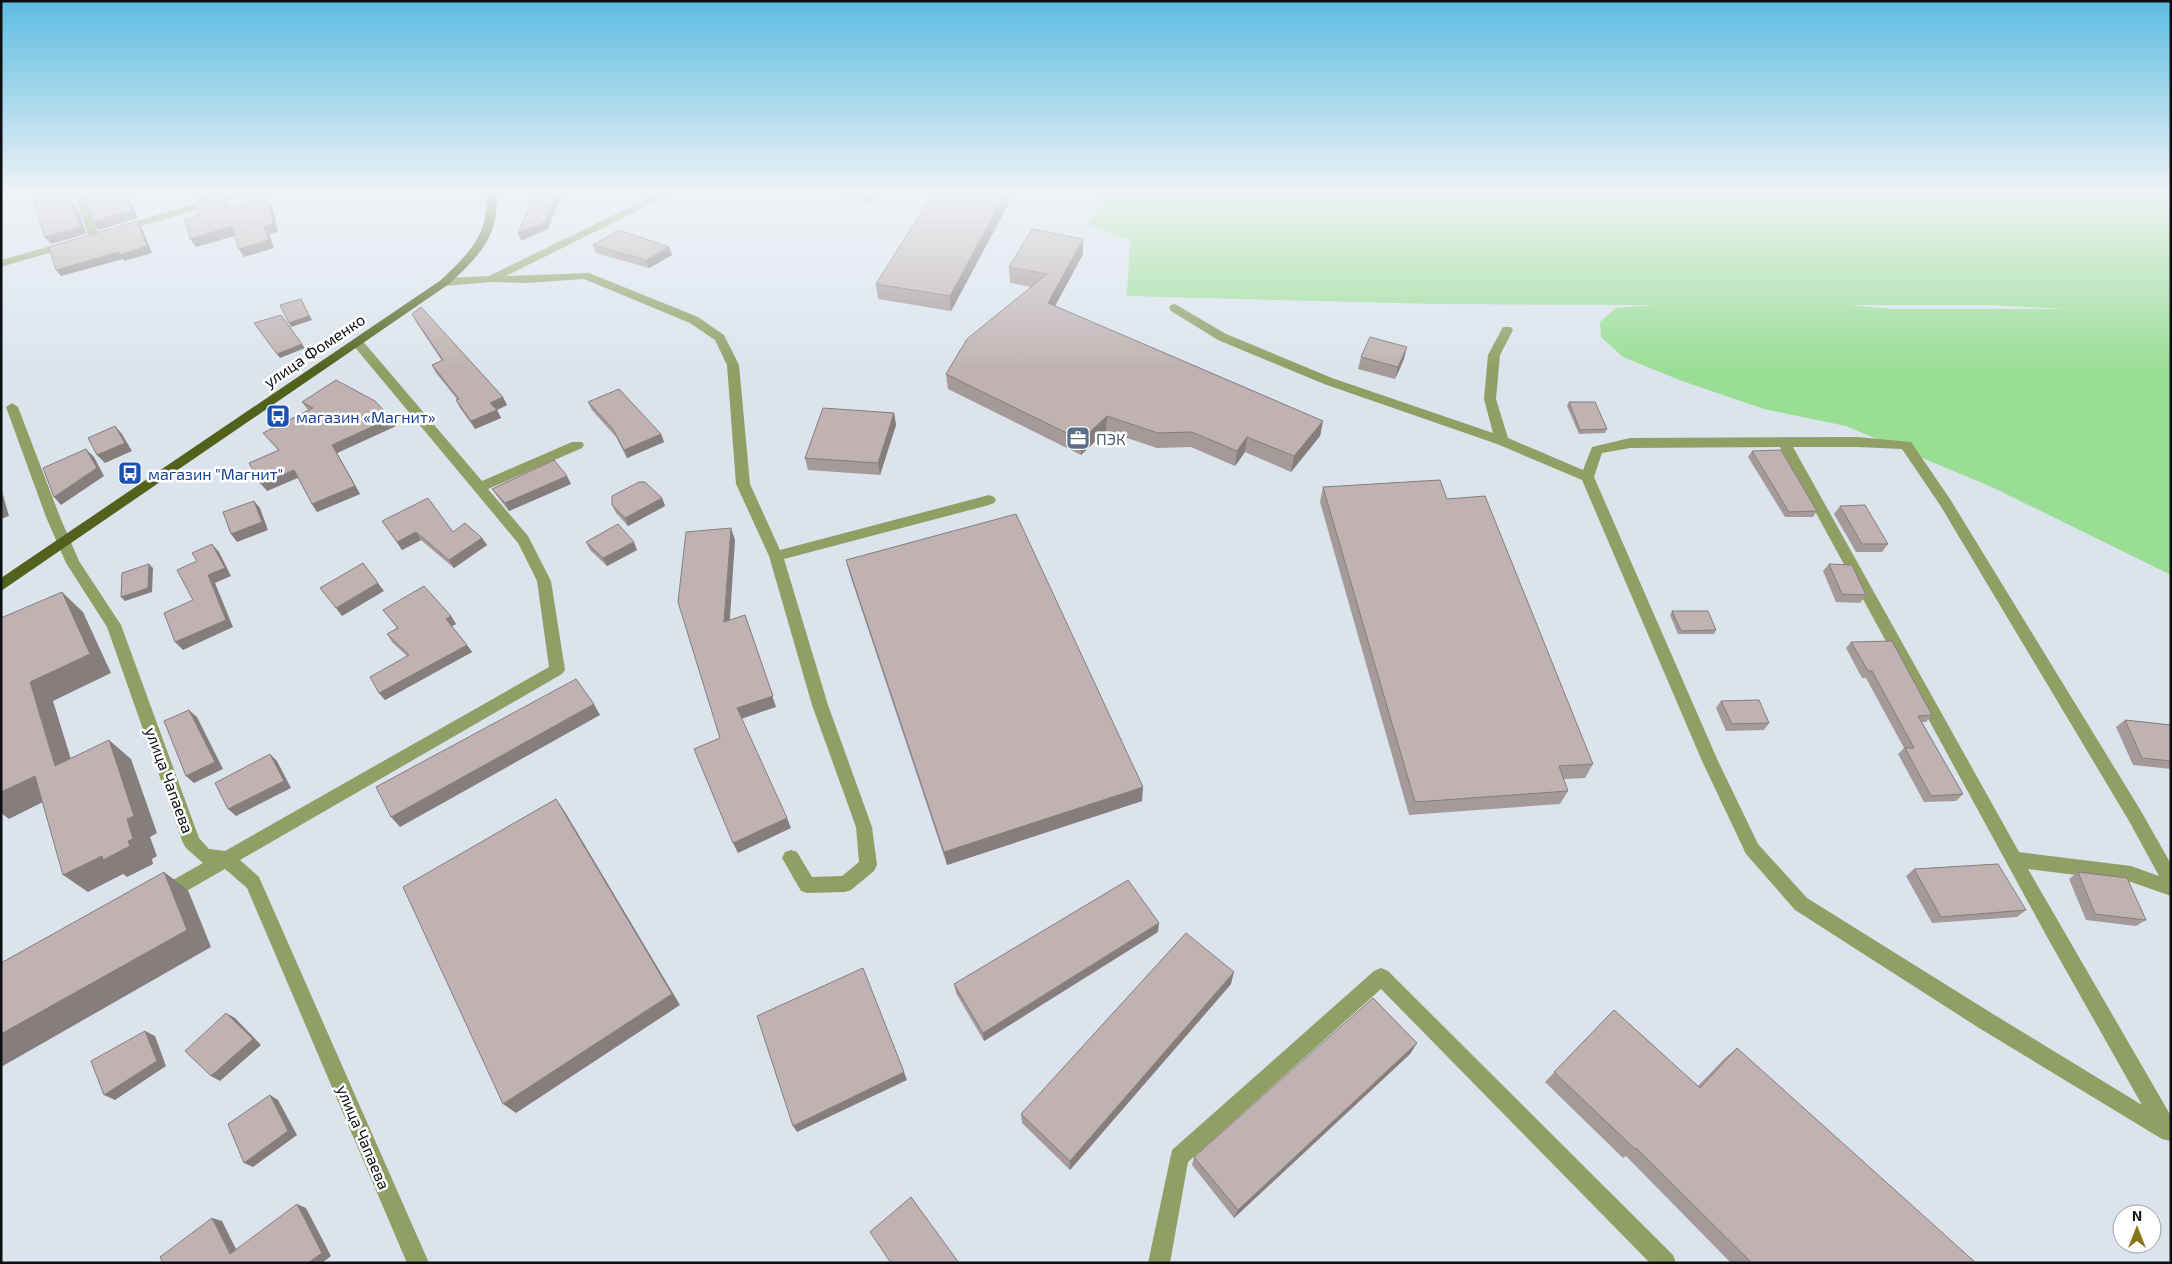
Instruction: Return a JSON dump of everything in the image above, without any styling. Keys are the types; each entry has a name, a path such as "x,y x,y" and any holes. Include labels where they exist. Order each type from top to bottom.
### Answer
{"main road":[{"path":"446,282 475,251"},
{"name":"улица Фоменко","path":"1,586 446,282"}],"street":[{"path":"1,264 45,251"},
{"path":"490,279 548,251"},
{"path":"446,282 490,279 527,280 585,275 694,320 720,338 733,365 743,484 776,556 820,705 864,827 868,865 845,884 807,885 790,858"},
{"path":"1175,308 1222,337 1328,380 1502,441 1587,477 1710,761 1752,849 1801,904 1986,1021 2170,1132"},
{"path":"1502,441 1490,399 1494,355 1507,330"},
{"path":"147,903 557,670 544,581 523,540 357,342"},
{"name":"улица Чапаева","path":"12,407 73,563 114,625 192,843 205,856 227,859 253,883 418,1263"},
{"path":"1784,442 2052,929 2170,1132"},
{"path":"1587,477 1597,450 1630,443 1857,442 1906,445 1950,510 2135,816 2171,881"},
{"path":"479,488 576,445"},
{"path":"776,556 989,500"},
{"path":"2014,859 2130,874 2171,888"},
{"path":"1159,1263 1179,1157 1381,977 1665,1263"}],"green space":[{"path":"1129,251 2171,251 2171,575 1994,488 1846,426 1764,409 1682,381 1623,357 1601,337 1600,322 1616,308 1653,305 1437,304 1127,296","holes":["1848,305 1989,305 2067,309 1894,309"]}],"building":[{"path":"50,251 131,251 119,255 119,252 56,270"},
{"path":"614,251 662,251 646,260"},
{"path":"897,251 974,251 950,296 876,284"},
{"path":"1019,251 1076,251 1048,303 1323,421 1294,456 1247,437 1237,451 1192,432 1158,433 1107,416 1081,440 946,374 967,339 1047,274 1009,267"},
{"path":"301,299 309,316 289,323 280,305"},
{"path":"421,307 503,397 490,403 497,410 471,421 456,400 459,399 432,365 443,360 412,314"},
{"path":"281,315 302,344 277,354 254,323"},
{"path":"1370,337 1407,347 1398,367 1361,357"},
{"path":"336,380 375,401 391,418 332,445 355,486 312,504 294,470 261,484 249,463 279,450 263,433 313,408 302,402"},
{"path":"619,389 661,434 624,450 613,429 588,402"},
{"path":"1569,402 1595,402 1607,429 1580,430"},
{"path":"823,408 894,413 878,463 805,458"},
{"path":"115,426 125,443 97,455 88,438"},
{"path":"86,449 97,468 54,497 43,468"},
{"path":"1781,450 1817,511 1789,512 1752,451"},
{"path":"554,460 567,476 505,503 492,489"},
{"path":"1440,480 1447,499 1485,496 1593,764 1559,766 1568,791 1415,802 1323,487"},
{"path":"639,482 645,482 662,498 625,518 612,505 612,496"},
{"path":"428,498 453,532 465,523 482,538 449,560 416,532 397,542 382,521"},
{"path":"254,501 262,522 231,534 223,512"},
{"path":"1865,505 1888,544 1862,544 1840,506"},
{"path":"1016,514 1143,787 944,852 846,560"},
{"path":"618,524 634,542 603,558 586,542"},
{"path":"731,528 724,622 745,615 773,696 737,708 787,818 733,843 694,749 720,738 678,602 686,532"},
{"path":"212,544 225,568 208,575 226,620 175,642 164,613 193,600 177,570 197,561 192,553"},
{"path":"363,563 378,583 336,608 320,588"},
{"path":"149,564 148,588 121,597 122,573"},
{"path":"1829,564 1852,565 1866,595 1842,594"},
{"path":"424,586 451,616 446,619 467,645 379,693 370,677 409,655 387,634 398,628 383,610"},
{"path":"62,592 90,654 30,682 55,766 109,740 134,816 127,819 133,839 128,841 130,846 103,860 102,856 63,875 35,776 1,792 1,618"},
{"path":"1672,611 1708,611 1716,630 1681,631"},
{"path":"1892,641 1932,715 1918,716 1963,794 1931,796 1905,748 1914,748 1872,671 1868,671 1851,642"},
{"path":"576,679 594,704 391,817 376,787"},
{"path":"1759,700 1769,723 1732,724 1721,701"},
{"path":"189,710 215,762 186,776 164,721"},
{"path":"2125,720 2171,725 2171,761 2142,758"},
{"path":"270,754 284,781 228,809 215,783"},
{"path":"556,799 672,994 503,1104 403,887"},
{"path":"1998,864 2026,910 1941,917 1914,869"},
{"path":"164,872 187,930 1,1034 1,963"},
{"path":"2078,872 2127,878 2146,920 2095,914"},
{"path":"1128,880 1159,923 983,1033 954,984"},
{"path":"1186,933 1234,972 1070,1161 1021,1114"},
{"path":"863,968 904,1072 793,1126 757,1016"},
{"path":"1373,998 1417,1043 1238,1210 1194,1157"},
{"path":"1614,1010 1700,1088 1737,1048 1976,1263 1752,1263 1636,1148 1554,1072"},
{"path":"226,1013 253,1039 211,1076 185,1051"},
{"path":"145,1031 157,1061 104,1095 91,1061"},
{"path":"270,1095 288,1131 244,1163 228,1124"},
{"path":"911,1197 959,1263 891,1263 870,1232"},
{"path":"297,1204 322,1253 308,1263 163,1263 160,1257 212,1218 230,1254"}],"place":[{"name":"магазин «Магнит»","path":"278,416"},
{"name":"ПЭК","path":"1078,438"},
{"name":"магазин \"Магнит\"","path":"130,473"}]}
